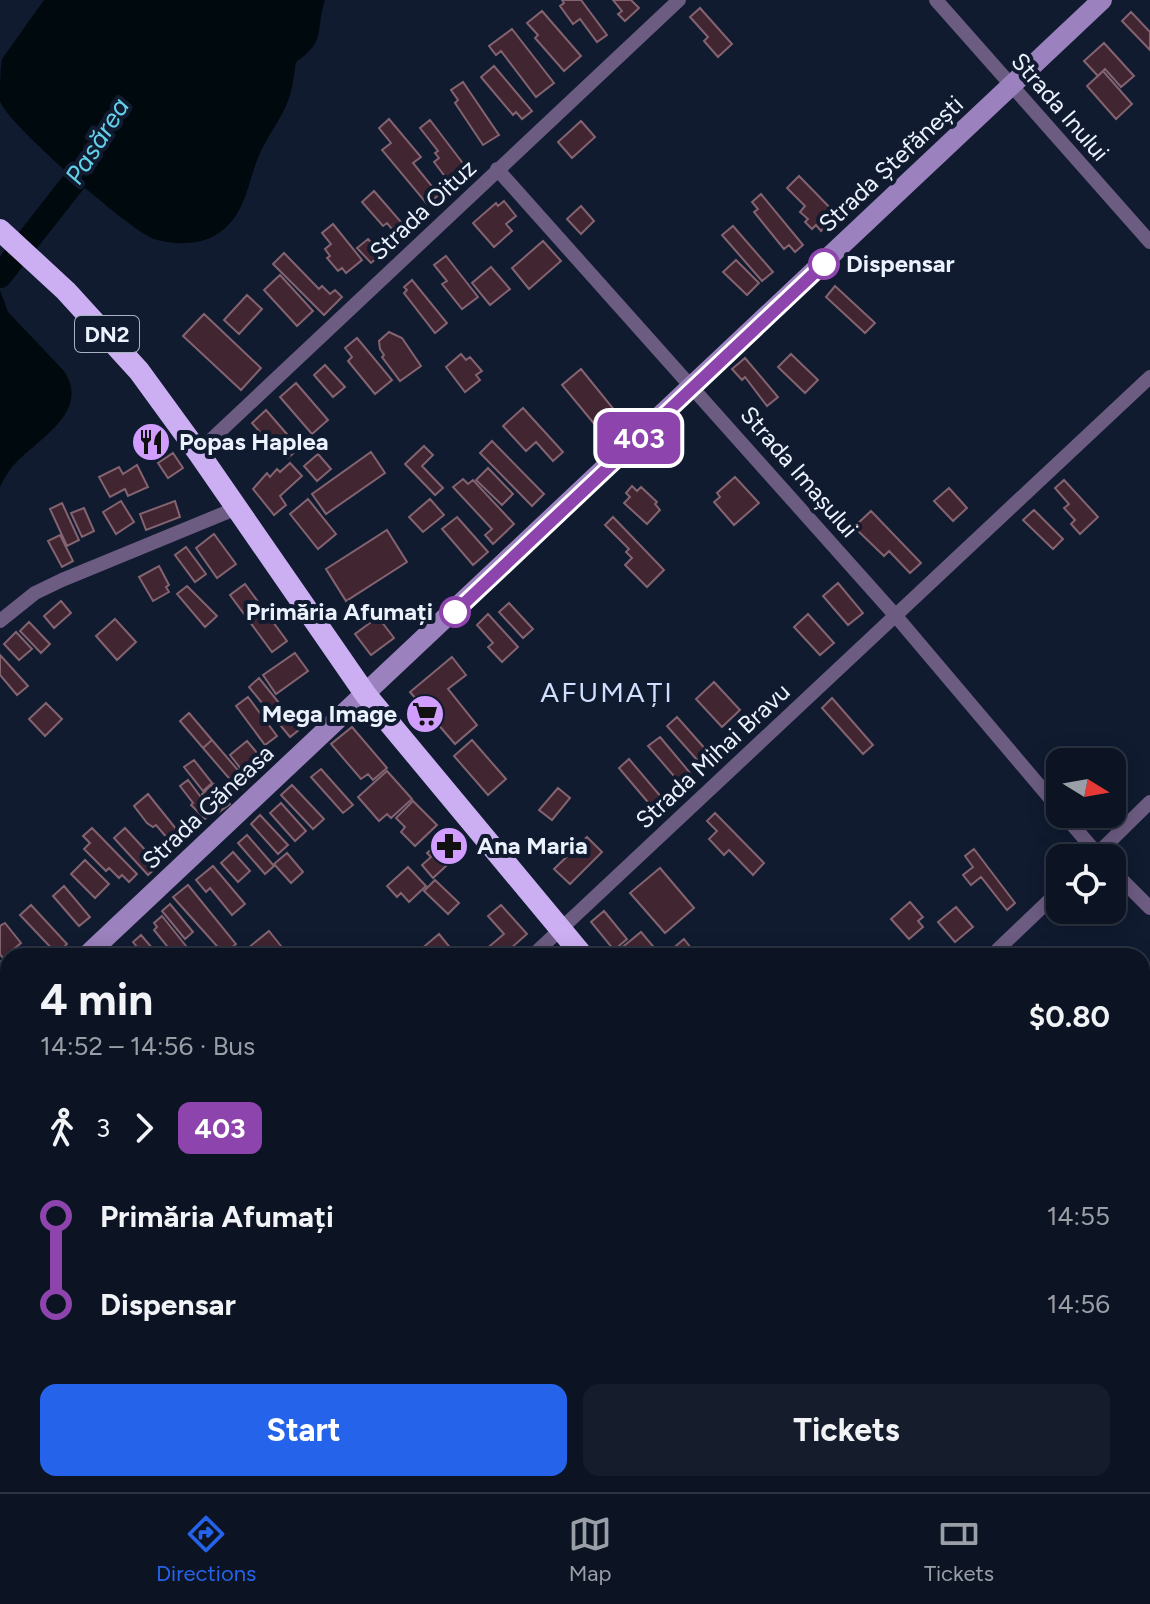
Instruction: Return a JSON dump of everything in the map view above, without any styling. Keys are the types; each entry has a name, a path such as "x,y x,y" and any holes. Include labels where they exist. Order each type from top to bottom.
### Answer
{"highway":[{"name":"DN2","path":"0,230 100,326 139,371 366,695 576,948"}],"main road":[{"name":"Strada Ștefănești","path":"366,695 1102,0"},
{"name":"Strada Găneasa","path":"95,948 366,695"}],"street":[{"name":"Strada Oituz","path":"198,452 679,0"},
{"name":"Strada Inului","path":"936,0 1150,242"},
{"name":"Strada Imașului","path":"497,169 895,615 1046,793"},
{"name":"Strada Mihai Bravu","path":"540,948 1150,377"},
{"path":"0,621 35,593 62,580 237,508"},
{"path":"1110,844 1150,802"},
{"name":"Strada Imașului","path":"1074,828 1087,844"},
{"path":"1126,884 1150,908"},
{"path":"999,948 1046,903"}],"water":[{"path":"44,0 325,0 316,41 306,55 296,62 286,106 261,150 239,211 224,229 207,239 193,242 154,239 121,217 71,175 7,113 0,101 2,59"},
{"path":"0,290 8,312 64,371 71,386 71,400 66,413 13,466 0,487"}],"building":[{"path":"562,0 581,0 607,35 597,42 580,19 573,24 560,6 564,3"},
{"path":"613,0 631,0 639,8 625,21 618,14 622,11"},
{"path":"700,8 732,44 718,57 704,41 708,37 690,17"},
{"path":"542,11 581,56 564,71 535,38 538,35 527,23"},
{"path":"1131,12 1150,32 1150,50 1122,21"},
{"path":"512,29 554,83 536,97 501,51 496,55 489,46"},
{"path":"1104,43 1134,76 1121,87 1105,69 1098,76 1084,61"},
{"path":"494,66 532,111 522,119 516,112 513,115 481,77"},
{"path":"1103,71 1132,104 1116,119 1087,86"},
{"path":"463,82 499,135 483,145 455,103 458,100 451,90"},
{"path":"389,119 421,157 413,163 439,195 427,204 382,150 391,143 379,128"},
{"path":"430,120 468,170 450,183 434,162 439,158 435,153 438,151 420,128"},
{"path":"581,121 595,137 572,158 558,142"},
{"path":"799,176 838,216 821,231 816,225 812,229 805,222 808,219 800,212 805,206 787,188"},
{"path":"374,191 401,222 392,229 387,223 383,226 362,202"},
{"path":"761,194 803,245 795,252 789,245 784,249 754,212 758,209 752,202"},
{"path":"504,201 516,216 506,224 512,231 494,247 473,223 496,203 498,206"},
{"path":"581,206 594,221 581,234 567,219"},
{"path":"333,224 362,260 346,273 342,268 338,271 327,258 330,256 325,249 331,244 322,233"},
{"path":"733,226 773,272 762,281 722,235"},
{"path":"368,239 382,254 371,263 357,248"},
{"path":"543,241 561,261 529,289 512,268"},
{"path":"284,253 319,289 322,286 330,294 335,290 342,297 324,315 273,264"},
{"path":"446,256 478,297 462,309 442,284 447,281 434,265"},
{"path":"736,260 759,283 747,295 723,272"},
{"path":"491,267 510,289 490,305 472,283"},
{"path":"280,275 313,311 297,326 264,290"},
{"path":"412,280 447,323 435,333 404,293 407,290 404,287"},
{"path":"835,286 875,323 865,333 826,297"},
{"path":"247,295 262,309 239,334 224,320"},
{"path":"204,314 261,368 241,390 183,336"},
{"path":"389,332 402,338 421,366 400,381 382,357 384,355 380,349 379,341"},
{"path":"357,338 392,380 375,394 348,361 352,357 345,348"},
{"path":"461,354 466,360 470,357 482,371 476,375 480,380 465,392 446,367"},
{"path":"791,354 818,380 805,393 778,367"},
{"path":"745,358 778,397 767,406 745,377 742,380 732,369"},
{"path":"325,365 345,387 333,397 314,375"},
{"path":"581,369 620,417 601,432 562,385"},
{"path":"296,383 328,420 312,434 280,397"},
{"path":"523,408 563,452 553,461 536,442 526,451 503,426"},
{"path":"266,410 299,448 288,458 252,423"},
{"path":"492,441 544,494 532,506 480,453"},
{"path":"424,446 433,455 422,466 443,488 435,495 405,464"},
{"path":"371,452 385,473 326,514 312,494"},
{"path":"173,453 183,468 168,478 158,463"},
{"path":"318,454 331,469 317,481 304,466"},
{"path":"290,463 302,476 280,496 286,505 274,515 253,489 267,473 270,477 277,469 280,472"},
{"path":"137,465 148,487 128,496 125,489 110,497 99,477 119,467 123,474"},
{"path":"488,468 513,494 502,505 476,480"},
{"path":"735,477 759,503 734,525 714,502 720,497 717,493"},
{"path":"463,479 468,484 473,480 514,524 493,544 485,535 492,529 453,487"},
{"path":"1064,480 1098,517 1080,534 1071,524 1075,520 1064,508 1069,504 1055,488"},
{"path":"632,486 637,491 641,487 657,502 655,504 660,510 647,524 624,503 630,497 626,493"},
{"path":"949,488 967,508 953,521 934,501"},
{"path":"308,499 336,534 318,549 290,514"},
{"path":"430,499 444,515 423,532 409,517"},
{"path":"121,501 134,522 116,534 103,512"},
{"path":"175,501 180,517 146,530 140,514"},
{"path":"62,503 79,540 67,546 50,509"},
{"path":"84,508 94,531 82,537 71,513"},
{"path":"1034,510 1063,539 1053,549 1023,520"},
{"path":"871,511 921,563 910,573 889,551 884,556 854,527"},
{"path":"457,517 488,552 473,565 442,529"},
{"path":"613,517 664,570 647,587 625,565 632,558 626,552 629,549 605,525"},
{"path":"387,530 407,562 346,601 326,569"},
{"path":"214,534 236,564 217,578 196,548"},
{"path":"60,535 73,561 62,567 48,541"},
{"path":"186,547 206,574 195,582 175,555"},
{"path":"159,566 169,585 166,587 169,592 153,601 139,577"},
{"path":"838,583 863,613 848,625 823,596"},
{"path":"245,584 287,641 272,652 230,595"},
{"path":"187,586 217,616 205,627 177,594"},
{"path":"61,601 71,613 54,628 44,616"},
{"path":"509,603 533,629 523,638 499,612"},
{"path":"488,614 518,647 502,662 488,647 493,643 477,625"},
{"path":"808,614 834,643 820,655 794,627"},
{"path":"378,617 394,638 371,655 355,634"},
{"path":"115,619 136,642 117,660 96,636"},
{"path":"29,622 50,644 41,653 20,631"},
{"path":"16,632 32,649 19,660 4,644"},
{"path":"295,653 308,671 276,694 263,675"},
{"path":"0,655 28,686 17,695 0,675"},
{"path":"452,657 466,675 448,689 477,725 455,744 410,692"},
{"path":"259,678 300,729 290,737 249,687"},
{"path":"714,682 740,710 722,727 696,699"},
{"path":"248,697 277,736 265,745 236,706"},
{"path":"832,698 873,745 863,754 822,708"},
{"path":"46,703 62,719 45,736 29,719"},
{"path":"189,713 212,740 203,748 180,721"},
{"path":"677,717 708,752 698,761 667,726"},
{"path":"352,727 387,768 373,780 368,774 361,779 331,744"},
{"path":"660,737 691,774 680,783 648,746"},
{"path":"212,740 249,783 240,791 203,748"},
{"path":"472,740 506,779 488,795 454,756"},
{"path":"247,741 258,754 241,769 230,755"},
{"path":"629,759 662,798 652,807 619,768"},
{"path":"194,760 212,783 203,791 184,767"},
{"path":"321,769 353,805 343,813 311,777"},
{"path":"387,771 412,799 391,818 387,814 379,821 358,797"},
{"path":"188,780 213,813 205,819 191,805 193,803 180,786"},
{"path":"214,784 230,804 218,813 202,794"},
{"path":"292,785 324,819 313,829 281,795"},
{"path":"558,788 570,798 552,820 539,810"},
{"path":"148,794 181,835 173,841 156,825 153,827 147,823 134,806"},
{"path":"413,801 437,825 415,846 401,832 405,827 396,818"},
{"path":"281,803 306,831 295,841 270,813"},
{"path":"715,813 764,863 753,875 729,850 724,855 709,839 717,831 707,821"},
{"path":"260,815 288,845 278,854 251,824"},
{"path":"92,828 137,874 129,882 122,875 119,878 109,868 106,871 84,849 90,843 83,836"},
{"path":"125,828 159,865 148,875 114,838"},
{"path":"247,835 274,866 265,874 238,843"},
{"path":"587,837 602,852 570,884 554,869"},
{"path":"443,839 457,856 433,878 422,865 431,857 427,853"},
{"path":"974,849 1015,903 1007,910 981,877 971,885 963,875 973,867 965,856"},
{"path":"233,852 250,871 238,882 221,863"},
{"path":"287,853 303,872 291,883 274,864"},
{"path":"85,860 109,884 95,898 71,874"},
{"path":"213,866 245,904 232,915 210,888 206,892 196,880"},
{"path":"408,867 426,886 409,902 401,893 397,897 387,886"},
{"path":"660,868 694,908 665,933 630,893"},
{"path":"435,880 459,903 448,914 424,891"},
{"path":"188,885 236,944 231,948 219,948 173,897"},
{"path":"64,886 90,917 79,926 53,896"},
{"path":"910,902 923,917 918,921 923,927 909,939 891,919"},
{"path":"170,904 193,932 185,939 162,911"},
{"path":"31,905 67,944 63,948 51,948 20,915"},
{"path":"501,905 527,934 511,948 488,948 504,934 488,916"},
{"path":"956,907 973,927 955,942 938,922"},
{"path":"604,911 627,939 612,948 591,922"},
{"path":"162,916 188,948 169,948 154,930 157,927 154,923"},
{"path":"5,923 21,943 15,948 0,948 0,926"},
{"path":"269,931 281,946 279,948 248,948"},
{"path":"641,932 654,948 621,948"},
{"path":"439,934 450,948 422,948"},
{"path":"141,935 152,948 133,948 137,947 133,942"},
{"path":"684,939 691,948 673,948"}],"waterway":[{"name":"Pasărea","path":"0,276 76,179 91,152"}],"bus line":[{"name":"403","path":"455,612 824,264"}],"place":[{"name":"Dispensar","path":"824,264"},
{"name":"Popas Haplea","path":"151,442"},
{"name":"Primăria Afumați","path":"455,612"},
{"name":"Mega Image","path":"425,714"},
{"name":"Ana Maria","path":"449,846"}],"district":[{"name":"AFUMAȚI","path":"607,692"}]}
